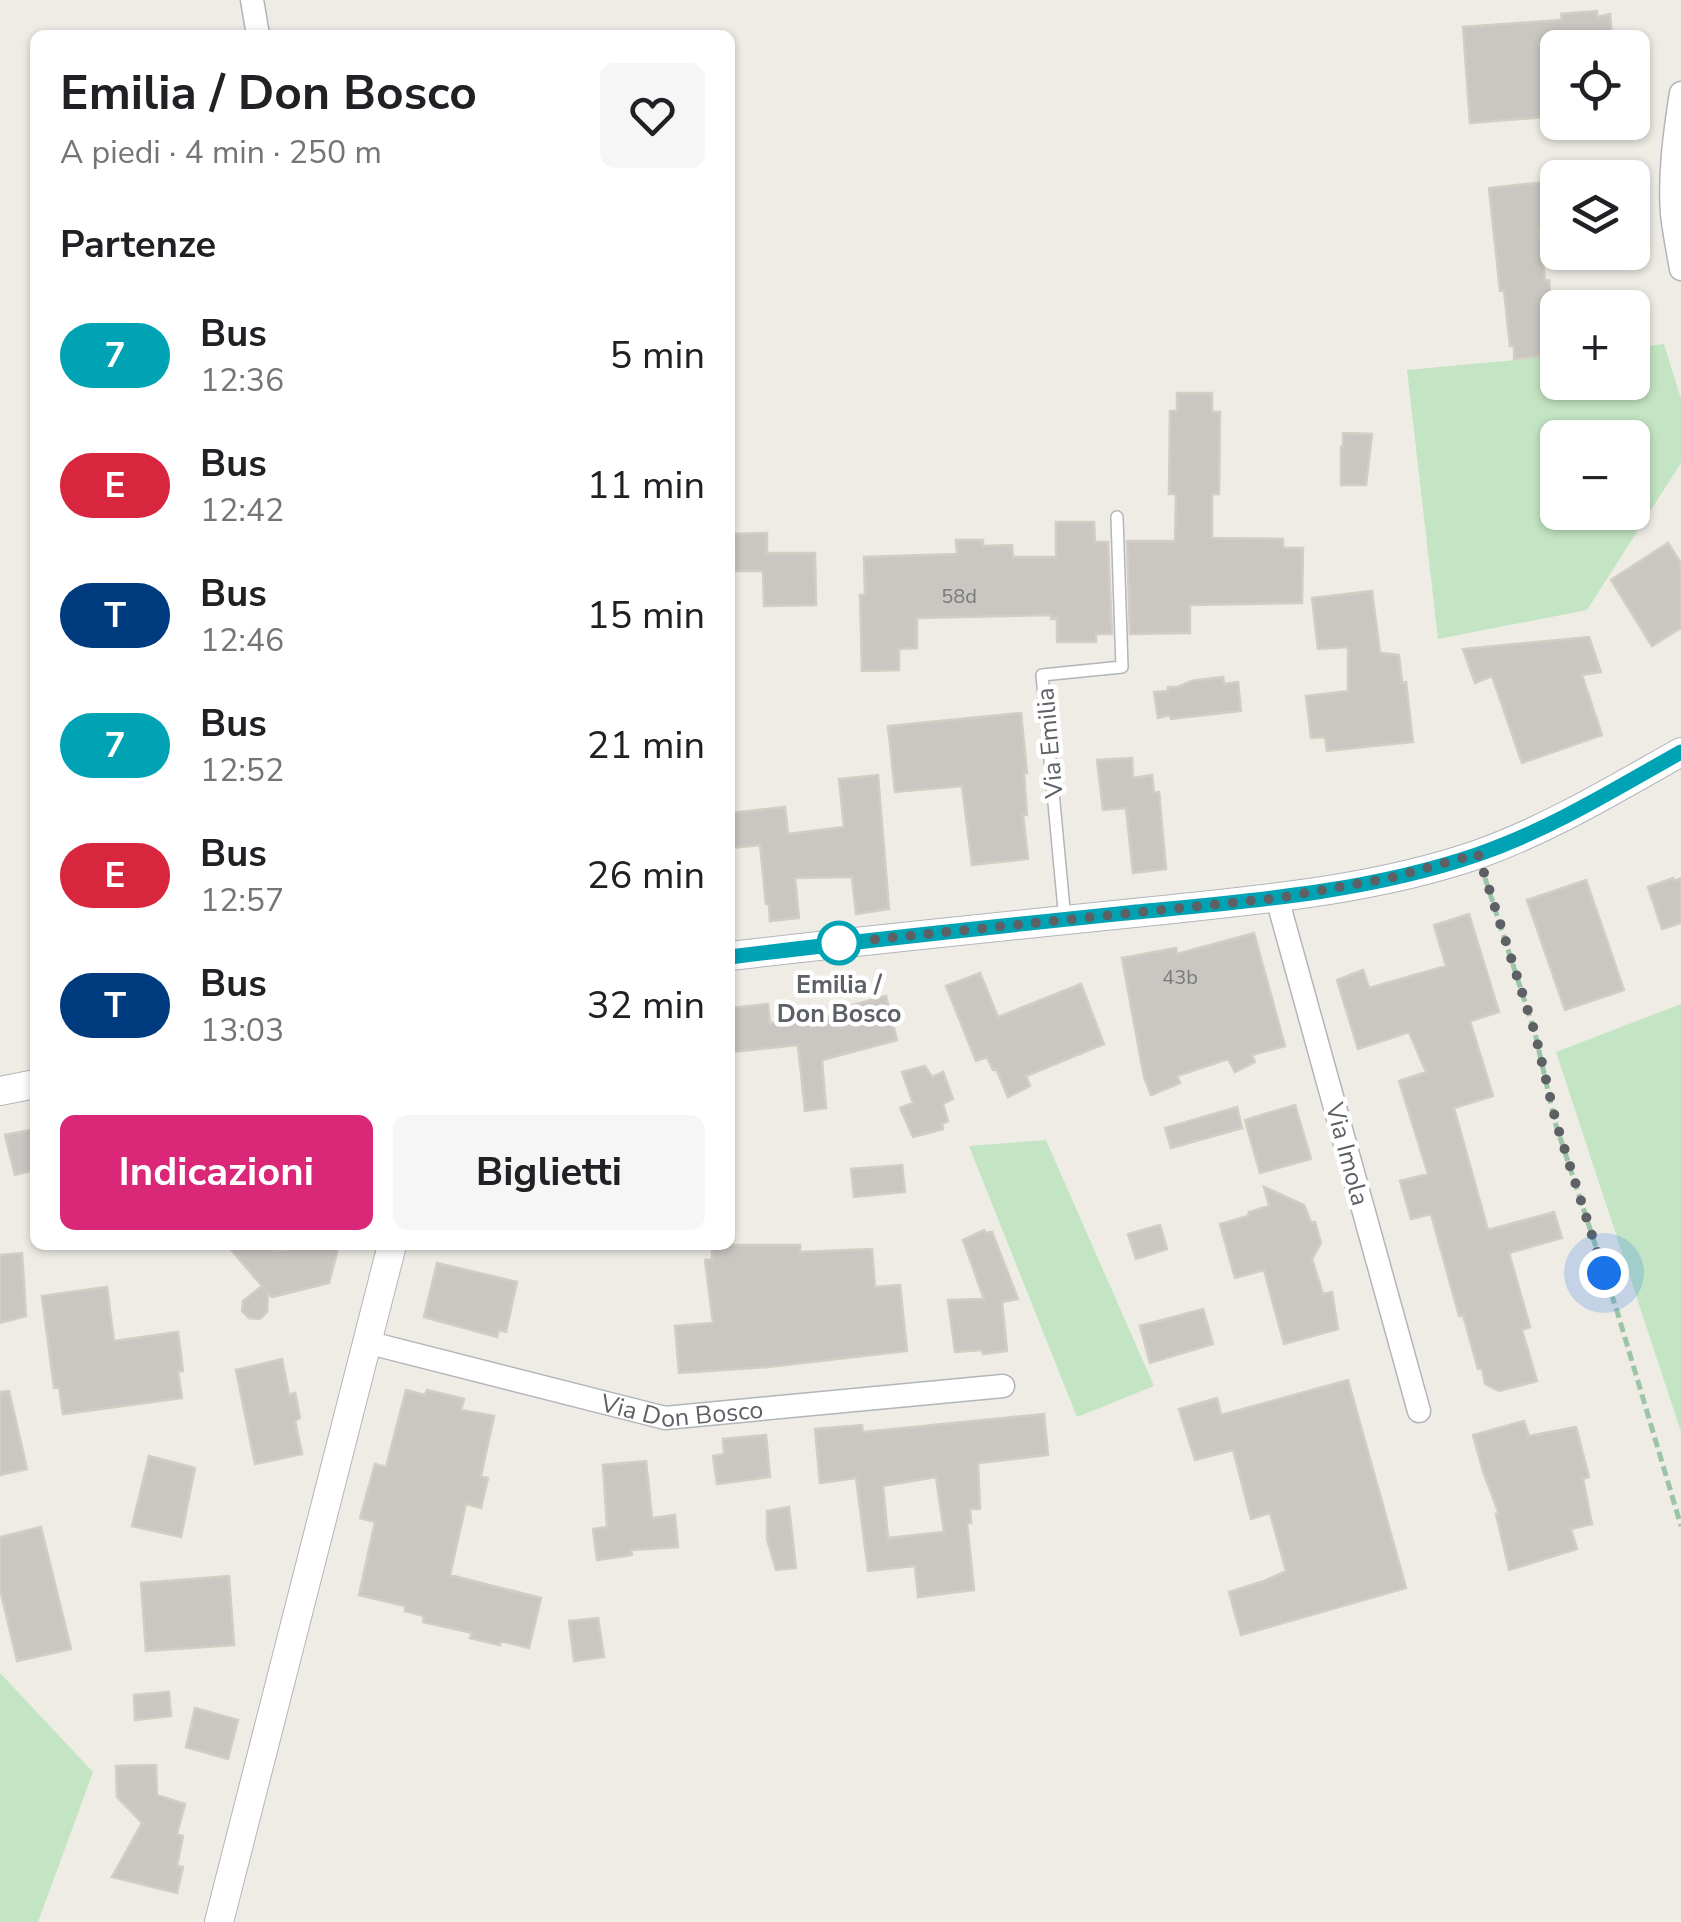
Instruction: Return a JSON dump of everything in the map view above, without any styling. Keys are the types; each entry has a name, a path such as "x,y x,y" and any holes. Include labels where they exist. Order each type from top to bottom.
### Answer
{"street":[{"path":"252,0 257,30"},
{"path":"1681,93 1674,134 1681,270"},
{"path":"735,955 1278,898 1390,878 1478,854 1564,818 1681,752"},
{"name":"Via Imola","path":"1278,898 1420,1410"},
{"path":"0,1091 30,1085"},
{"path":"219,1922 391,1250"},
{"name":"Via Don Bosco","path":"366,1342 665,1418 1003,1386"}],"lane":[{"name":"Via Emilia","path":"1066,920 1042,676 1122,667 1117,517"}],"path":[{"path":"1478,854 1681,1526"}],"green space":[{"path":"1664,344 1681,399 1681,463 1650,511 1650,420 1540,420 1540,530 1638,530 1587,610 1438,639 1407,370 1540,358 1540,400 1650,400 1650,346"},
{"path":"1681,1004 1681,1432 1556,1052"},
{"path":"1046,1140 1154,1386 1077,1417 969,1146"},
{"path":"0,1673 93,1772 38,1922 0,1922"}],"building":[{"path":"1561,14 1610,14 1611,30 1540,30 1540,117 1470,123 1463,27 1562,20"},
{"path":"1540,183 1540,270 1544,270 1545,281 1549,280 1550,290 1540,290 1540,356 1514,359 1514,346 1510,346 1489,188"},
{"path":"1177,393 1212,393 1212,412 1220,412 1219,494 1212,494 1212,538 1283,539 1283,548 1303,548 1302,603 1190,605 1190,633 1130,634 1127,541 1175,541 1176,494 1169,494 1170,411 1177,411"},
{"path":"1343,433 1372,434 1366,485 1341,485"},
{"path":"1056,522 1094,522 1095,542 1108,542 1112,634 1096,634 1096,642 1057,642 1057,619 1051,619 1051,615 917,618 917,648 899,649 899,670 862,671 860,595 865,595 864,557 957,554 956,540 983,540 983,546 1012,545 1013,557 1056,557"},
{"path":"767,533 767,553 815,553 816,605 764,606 763,571 735,571 735,534"},
{"path":"1668,543 1681,563 1681,628 1652,646 1611,580"},
{"path":"1372,591 1380,653 1399,655 1413,742 1327,751 1325,737 1311,738 1306,696 1348,691 1348,647 1318,649 1312,598"},
{"path":"1589,637 1601,672 1582,675 1602,735 1522,763 1492,676 1475,683 1463,649"},
{"path":"1223,677 1224,684 1238,682 1241,711 1158,718 1154,692"},
{"path":"1021,713 1027,773 1027,815 1023,815 1028,859 972,865 962,786 895,792 888,726"},
{"path":"1132,758 1133,778 1152,775 1154,793 1159,792 1166,869 1133,873 1126,808 1103,810 1097,760"},
{"path":"878,775 889,909 856,914 852,877 795,878 799,918 770,921 760,845 735,848 735,812 785,807 788,834 844,827 839,779"},
{"path":"1681,878 1681,923 1662,929 1648,887"},
{"path":"1586,880 1624,990 1565,1010 1527,900"},
{"path":"1469,914 1499,1012 1470,1021 1493,1096 1454,1108 1488,1230 1554,1212 1562,1238 1509,1253 1530,1327 1522,1330 1537,1381 1499,1391 1485,1384 1482,1368 1478,1369 1431,1214 1411,1219 1400,1181 1428,1174 1399,1081 1426,1072 1409,1032 1358,1049 1337,980 1363,970 1369,988 1446,966 1434,925"},
{"path":"1254,933 1285,1046 1252,1055 1255,1062 1235,1072 1228,1059 1177,1076 1180,1083 1151,1095 1144,1077 1122,958 1176,948 1177,954"},
{"path":"980,973 998,1017 1081,984 1104,1044 1026,1076 1030,1086 1008,1097 987,1057 976,1061 946,986"},
{"path":"886,996 897,1040 822,1060 826,1108 805,1111 798,1045 735,1052 735,1007 768,1004 770,1023 835,1016 833,1010"},
{"path":"925,1066 932,1077 943,1072 953,1099 943,1104 948,1121 942,1124 943,1129 913,1137 900,1108 913,1103 902,1072"},
{"path":"1295,1105 1311,1159 1260,1173 1245,1120"},
{"path":"1237,1107 1242,1128 1171,1148 1165,1128"},
{"path":"30,1130 30,1171 15,1175 5,1135"},
{"path":"902,1165 905,1192 854,1197 851,1169"},
{"path":"1264,1187 1304,1205 1311,1222 1315,1222 1321,1243 1312,1259 1323,1294 1332,1292 1338,1329 1284,1344 1264,1270 1235,1278 1220,1224 1269,1206"},
{"path":"1160,1225 1167,1249 1136,1259 1128,1234"},
{"path":"984,1230 992,1232 1018,1299 1002,1302 1007,1351 955,1352 948,1300 984,1299 963,1240"},
{"path":"735,1245 800,1245 800,1252 872,1249 875,1287 900,1285 907,1351 679,1373 675,1326 713,1323 705,1260 712,1259 712,1250 735,1250"},
{"path":"231,1250 338,1250 329,1283 272,1297 268,1293 267,1312 260,1319 249,1318 242,1311 243,1301 262,1286"},
{"path":"22,1253 26,1316 0,1323 0,1255"},
{"path":"437,1263 517,1282 506,1332 499,1330 497,1337 424,1317"},
{"path":"107,1287 114,1341 178,1332 182,1398 63,1414 59,1387 54,1388 42,1296"},
{"path":"1203,1309 1213,1344 1150,1363 1140,1326"},
{"path":"282,1359 289,1395 295,1393 300,1418 295,1421 302,1454 255,1464 236,1370"},
{"path":"1348,1380 1406,1588 1241,1635 1229,1592 1286,1571 1270,1513 1251,1519 1233,1450 1195,1460 1179,1409 1217,1398 1221,1415"},
{"path":"406,1390 425,1395 427,1390 464,1399 461,1410 494,1416 481,1476 488,1478 481,1508 466,1504 450,1575 541,1598 529,1648 470,1638 472,1633 423,1622 424,1616 405,1611 405,1606 359,1595 375,1522 360,1518 375,1464 386,1467"},
{"path":"9,1391 27,1469 0,1475 0,1392"},
{"path":"1044,1414 1048,1455 978,1463 980,1509 970,1509 971,1523 967,1523 974,1590 918,1597 915,1566 868,1571 856,1478 820,1483 815,1429 862,1425 863,1432","holes":["936,1477 944,1532 888,1538 883,1486"]},
{"path":"1524,1421 1529,1436 1576,1427 1589,1477 1583,1479 1592,1524 1571,1529 1577,1549 1509,1570 1499,1514 1473,1435"},
{"path":"766,1435 770,1477 717,1484 713,1456 724,1454 723,1439"},
{"path":"149,1456 195,1468 181,1537 132,1526"},
{"path":"646,1461 652,1518 675,1515 678,1547 631,1550 632,1555 597,1560 593,1529 607,1527 603,1465"},
{"path":"789,1507 796,1568 776,1570 767,1539 767,1511"},
{"path":"41,1527 71,1649 17,1661 0,1589 0,1537"},
{"path":"229,1576 234,1645 146,1651 141,1583"},
{"path":"598,1618 604,1657 574,1661 569,1621"},
{"path":"169,1692 171,1716 135,1720 134,1695"},
{"path":"195,1708 238,1720 228,1759 186,1747"},
{"path":"156,1765 157,1795 185,1804 177,1834 183,1836 177,1866 183,1867 177,1893 112,1877 142,1823 117,1797 116,1766"}],"bus line":[{"name":"7","path":"735,956 896,936 1278,898 1390,878 1478,854 1564,818 1681,752"}],"place":[{"name":"Emilia / Don Bosco","path":"839,943"}],"route":[{"path":"839,943 830,944 1278,898 1390,878 1478,854 1535,1033 1556,1122 1604,1273"}]}
